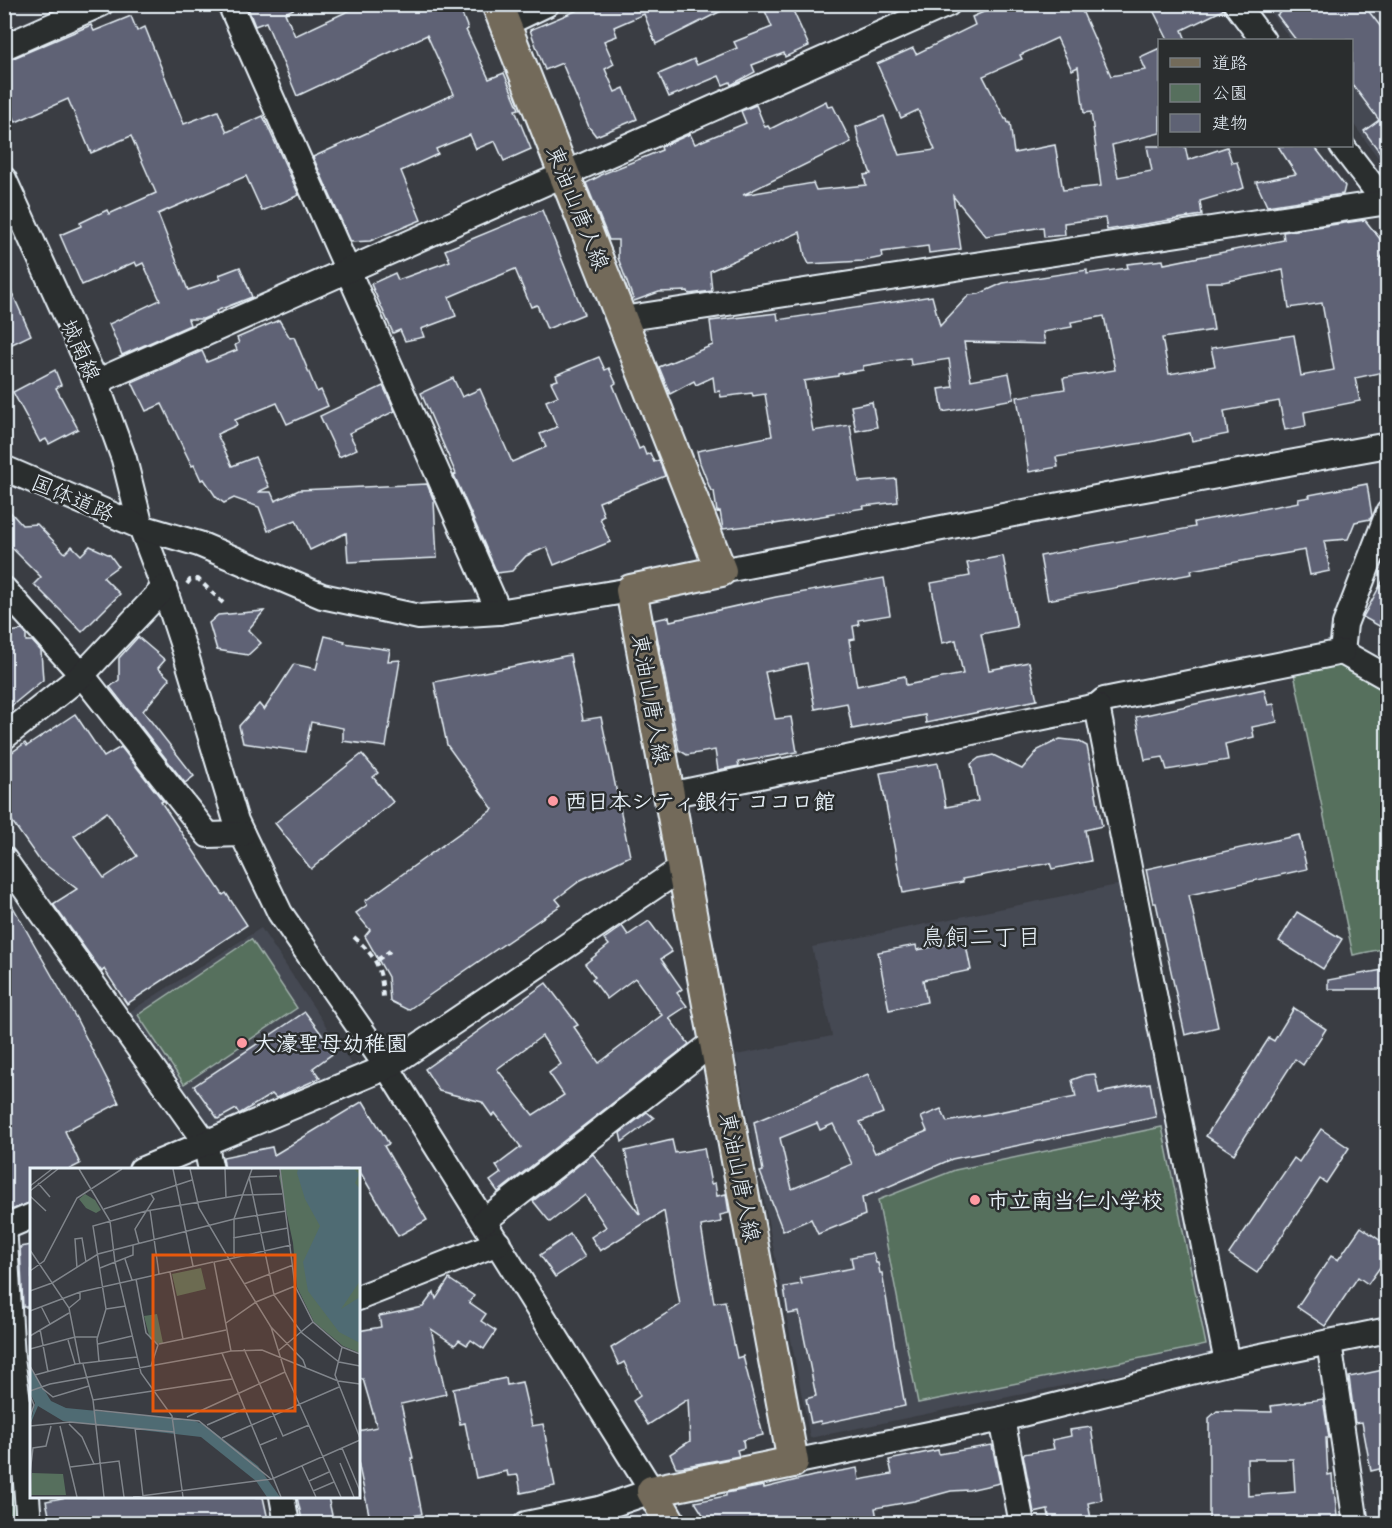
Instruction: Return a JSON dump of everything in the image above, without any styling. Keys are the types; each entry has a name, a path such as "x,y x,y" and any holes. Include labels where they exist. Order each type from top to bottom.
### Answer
{"main road":[{"name":"東油山唐人線","path":"501,14 721,571"},
{"path":"631,590 721,571"},
{"name":"東油山唐人線","path":"631,590 793,1462"},
{"path":"671,1524 652,1491 793,1462"}],"street":[{"path":"4,47 101,4"},
{"path":"230,4 499,612"},
{"path":"501,14 547,4"},
{"path":"96,382 948,4"},
{"path":"1236,4 1262,39"},
{"path":"622,319 1387,204 1343,147"},
{"name":"城南線","path":"4,179 96,382 124,459 141,527 164,588 236,821 280,913 387,1066 652,1491"},
{"path":"721,571 1106,496 1388,445"},
{"name":"国体道路","path":"4,468 141,527 199,544 322,596 419,616 499,612 631,590"},
{"path":"1342,652 1345,624 1388,513"},
{"path":"4,736 82,675 164,588"},
{"path":"4,589 82,675 208,835 242,834"},
{"path":"669,795 1097,706 1104,700 1342,652 1388,678"},
{"path":"1097,706 1227,1363"},
{"path":"4,859 205,1142 211,1168"},
{"path":"146,1168 387,1066 682,868"},
{"path":"484,1221 714,1042"},
{"path":"29,1524 27,1427 12,1358 5,1226 30,1217"},
{"path":"360,1297 498,1243"},
{"path":"793,1462 1002,1419 1227,1363 1388,1330"},
{"path":"1329,1342 1356,1524"},
{"path":"1002,1419 1022,1524"},
{"path":"526,1524 600,1516 652,1491"},
{"path":"282,1498 288,1524"}],"path":[{"path":"354,937 377,960 382,978 383,999"},
{"path":"377,960 390,951"}],"shaded area":[{"path":"1265,5 1387,5 1387,170 1353,123 1353,39 1290,39"},
{"name":"市立南当仁小学校","path":"1122,884 1215,1345 1212,1355 810,1438 736,1055 832,1036 812,947"},
{"name":"大濠聖母幼稚園","path":"261,928 356,1071 212,1129 126,1014"}],"green space":[{"path":"1340,659 1387,685 1387,948 1353,955 1293,669"},
{"path":"251,939 297,1008 184,1084 138,1015"},
{"path":"1162,1127 1206,1345 918,1403 878,1200 955,1170"},
{"path":"5,1365 20,1523 5,1523"}],"building":[{"path":"250,4 304,4 285,13 295,36 363,4 458,4 468,29 466,30 489,79 504,73 519,109 515,110 531,149 504,161 495,141 476,149 470,135 436,149 438,154 401,171 421,220 370,241 351,242 313,157 454,94 427,35 297,96 266,22 255,26 247,6"},
{"path":"592,4 735,4 656,44 644,14 614,27 617,36 604,41 614,64 605,69 615,92 624,88 637,119 596,136 589,127 562,63 545,70 530,30"},
{"path":"762,4 790,4 809,46 785,57 784,53 752,65 755,72 731,85 730,82 723,85 719,76 669,97 659,74 694,59 697,65 737,48 734,42 772,27"},
{"path":"1002,4 1079,4 1111,76 1146,70 1140,57 1158,49 1158,134 1112,145 1118,177 1152,171 1147,146 1185,147 1188,160 1227,147 1232,163 1237,162 1244,188 1200,201 1202,215 1107,230 1105,218 1064,223 1065,235 1044,237 1043,227 986,236 953,196 961,249 929,253 928,246 882,252 883,257 863,261 809,264 800,232 710,271 712,291 689,294 688,291 659,292 634,301 618,258 618,240 609,240 586,183 662,150 661,147 690,134 695,144 746,123 741,111 756,105 765,127 768,126 770,129 826,101 828,107 833,106 851,142 743,195 813,183 816,190 866,185 864,175 871,174 856,127 884,116 899,155 935,150 918,110 901,118 877,64 913,48 916,54 975,25 972,17","holes":["1057,38 1072,70 1078,67 1084,113 1091,112 1101,186 1063,190 1055,145 1014,153 1010,123 1005,119 983,76 1022,59 1020,55"]},
{"path":"1150,4 1222,4 1223,10 1182,30 1186,39 1168,39"},
{"path":"1291,4 1363,4 1388,36 1388,163 1364,131 1379,120 1353,85 1353,39 1295,39 1277,15"},
{"path":"131,16 137,31 145,27 184,124 218,111 227,132 263,116 299,195 262,211 246,176 158,214 188,290 221,279 219,275 240,267 252,297 216,311 217,313 203,319 188,319 190,325 122,355 109,324 160,300 143,263 137,266 135,262 82,285 60,235 81,226 80,223 107,210 109,214 156,193 131,136 91,153 68,99 16,122 4,96 4,62 91,25 94,31"},
{"path":"1279,147 1315,147 1345,186 1343,194 1267,206 1256,182 1296,174"},
{"path":"542,210 584,314 547,329 537,305 531,307 515,269 449,297 456,316 421,329 424,337 405,341 400,330 393,333 371,284 395,273 398,280 450,261 445,250"},
{"path":"1365,220 1388,249 1379,260 1388,272 1388,371 1355,378 1360,401 1304,412 1306,426 1285,430 1279,401 1224,411 1228,434 1192,441 1190,433 1056,457 1058,467 1029,472 1017,397 1065,389 1063,378 1115,370 1104,316 1071,322 1072,327 1043,332 1045,344 964,342 971,380 1009,373 1014,399 943,412 939,389 953,387 949,359 911,365 910,358 863,366 863,370 838,374 838,376 804,381 813,431 850,425 859,482 896,479 898,502 863,506 864,508 774,524 723,529 720,511 717,512 714,491 711,491 697,451 772,436 765,394 753,396 752,393 721,397 720,391 715,392 713,377 696,385 694,381 670,394 659,367 713,345 710,321 777,313 778,320 932,296 940,326 969,295 979,294 1003,283 1087,270 1087,274 1128,268 1127,264 1163,260 1164,264 1284,240 1283,232","holes":["1283,270 1289,308 1322,303 1334,370 1301,376 1294,335 1211,348 1215,366 1169,374 1162,338 1214,330 1206,282 1223,282"]},
{"path":"4,275 31,335 4,348"},
{"path":"279,320 290,338 294,337 317,392 321,390 328,406 287,424 277,403 235,420 237,425 217,434 232,466 255,457 269,487 258,492 271,492 275,501 299,490 427,484 434,501 437,558 348,562 346,533 310,550 296,520 268,531 259,507 234,498 224,503 216,497 204,479 201,480 162,404 146,411 132,382 202,351 207,362 237,350 235,345 239,343 237,338"},
{"path":"599,357 605,370 609,368 616,383 613,385 639,449 643,447 646,455 650,453 654,462 659,460 665,476 599,502 604,516 600,518 610,542 554,565 547,547 526,556 512,571 497,573 421,393 453,378 462,397 480,389 512,462 546,447 540,434 557,427 546,401 558,396 551,382 558,380 556,375"},
{"path":"55,370 61,385 56,388 78,429 49,444 46,439 40,442 13,392"},
{"path":"383,386 395,411 349,433 357,449 339,457 320,416"},
{"path":"872,402 877,427 856,431 851,406"},
{"path":"1367,484 1372,516 1370,519 1355,522 1348,539 1324,541 1330,571 1310,575 1305,550 1191,570 1192,574 1048,600 1040,556 1195,527 1194,522 1299,502 1298,499 1310,497 1309,495"},
{"path":"4,505 22,525 37,524 65,553 72,546 81,555 90,546 110,555 118,566 103,577 120,594 82,632 34,584 41,577 4,540"},
{"path":"1003,556 1017,627 981,634 989,670 1029,662 1037,700 926,723 925,715 852,729 847,703 815,709 807,663 765,672 775,719 791,717 797,752 738,762 739,766 718,770 715,750 687,755 679,750 654,620 669,617 670,621 776,597 884,578 890,615 858,620 859,625 853,626 855,639 849,640 857,686 905,676 906,685 963,674 956,640 942,643 931,583 970,576 967,563"},
{"path":"1388,571 1388,631 1363,617"},
{"path":"264,611 248,630 261,643 248,655 217,650 209,623 218,615"},
{"path":"22,630 26,634 26,641 32,641 41,651 43,680 4,712 4,633"},
{"path":"325,636 345,641 344,643 390,650 388,661 400,660 386,747 343,741 343,728 311,722 305,752 243,743 239,726 259,704 264,710 294,664 316,669"},
{"path":"138,637 165,660 158,668 170,679 143,711 194,776 185,783 110,687 119,680 119,658"},
{"path":"570,655 583,720 601,717 630,856 581,880 556,899 561,905 408,1010 390,1001 388,977 365,936 370,930 356,913 367,905 365,901 493,809 447,745 434,682"},
{"path":"1264,689 1268,705 1274,704 1277,722 1252,727 1254,737 1225,744 1228,760 1167,770 1163,757 1145,760 1136,717"},
{"path":"75,714 104,757 121,747 163,801 161,802 223,895 226,893 247,925 127,1004 104,969 102,972 53,904 77,889 40,861 4,810 4,758 25,743 27,746","holes":["107,812 137,856 104,878 74,836"]},
{"path":"1060,739 1078,741 1087,746 1102,826 1085,830 1091,861 1052,869 1050,863 962,879 963,882 903,893 880,773 938,763 946,807 978,801 971,764 979,758 993,755 1022,769 1038,750"},
{"path":"362,754 378,773 373,777 393,802 311,869 275,823"},
{"path":"1299,835 1307,869 1189,895 1218,1027 1185,1035 1156,903 1153,903 1146,869"},
{"path":"4,891 76,1018 119,1103 65,1131 80,1164 72,1168 30,1168 30,1203 11,1210 4,1197"},
{"path":"1297,912 1342,939 1323,969 1279,941"},
{"path":"649,921 672,952 661,959 682,989 677,993 687,1006 669,1018 689,1044 498,1192 490,1181 501,1173 496,1166 521,1147 495,1113 492,1116 482,1102 439,1091 425,1069 546,983 578,1025 574,1027 599,1063 662,1015 635,978 607,999 592,979 595,977 585,964 609,945 604,939 622,926 628,935","holes":["542,1036 561,1064 549,1073 564,1095 533,1115 497,1069"]},
{"path":"965,940 971,970 923,980 927,1002 889,1010 878,952 916,945 917,950"},
{"path":"1388,969 1388,989 1328,989 1328,980"},
{"path":"1294,1008 1326,1029 1303,1065 1295,1059 1234,1154 1206,1136 1269,1038 1274,1041"},
{"path":"305,1012 335,1052 313,1068 320,1078 276,1098 272,1094 239,1114 236,1109 218,1119 194,1086"},
{"path":"868,1074 883,1113 860,1122 875,1153 927,1131 921,1117 941,1109 947,1122 1076,1097 1072,1080 1085,1075 1095,1074 1099,1093 1150,1083 1156,1117 952,1159 862,1198 865,1215 818,1234 811,1219 783,1231 760,1172 763,1171 754,1122","holes":["817,1123 820,1130 833,1124 852,1164 792,1189 780,1138"]},
{"path":"363,1101 389,1144 384,1146 427,1220 398,1236 360,1172 360,1168 225,1168 223,1157 272,1147 274,1155"},
{"path":"647,1112 654,1118 622,1142 620,1133"},
{"path":"1321,1129 1349,1148 1326,1183 1320,1179 1257,1273 1229,1254 1294,1158 1299,1162"},
{"path":"672,1140 675,1153 704,1148 711,1184 715,1183 717,1196 726,1194 729,1213 720,1215 721,1222 701,1226 714,1303 725,1301 737,1358 743,1356 763,1435 743,1440 744,1448 737,1450 739,1456 681,1467 676,1467 670,1454 690,1441 688,1399 648,1425 633,1401 640,1396 624,1362 619,1365 611,1348 680,1305 664,1211 600,1251 591,1237 606,1227 585,1195 550,1222 533,1201 593,1154 640,1215 625,1151"},
{"path":"1361,1227 1388,1246 1388,1256 1368,1284 1358,1277 1325,1326 1297,1307 1331,1256 1338,1260"},
{"path":"570,1234 585,1257 555,1277 540,1255"},
{"path":"30,1245 30,1307 23,1307 20,1247"},
{"path":"873,1253 880,1273 882,1273 905,1406 821,1424 820,1421 811,1423 806,1399 816,1396 799,1312 788,1314 784,1287 802,1284 800,1278 853,1268 851,1257"},
{"path":"449,1279 474,1296 469,1302 486,1314 481,1321 496,1331 484,1349 471,1340 467,1345 459,1340 455,1345 431,1329 446,1394 401,1404 422,1514 371,1524 360,1472 360,1431 377,1427 363,1379 360,1379 360,1331 381,1327 379,1316 423,1307 434,1292 436,1299"},
{"path":"1388,1369 1388,1467 1371,1471 1362,1422 1355,1423 1349,1377"},
{"path":"506,1378 507,1385 522,1382 532,1426 543,1424 555,1486 521,1493 518,1475 508,1476 507,1471 476,1478 465,1423 460,1424 453,1389"},
{"path":"1323,1399 1329,1438 1326,1438 1328,1475 1332,1474 1337,1516 1332,1516 1333,1524 1209,1524 1209,1418 1217,1411 1272,1412 1271,1406","holes":["1247,1459 1293,1459 1295,1492 1248,1496"]},
{"path":"1091,1427 1102,1500 1088,1503 1092,1524 1050,1524 1048,1510 1034,1513 1023,1454 1054,1449 1052,1440 1071,1436 1070,1430"},
{"path":"992,1445 1000,1483 875,1508 878,1524 709,1524 695,1502 726,1496 726,1493 764,1486 764,1488 857,1468 859,1480 892,1474 889,1460 938,1450 939,1454"},
{"path":"62,1498 263,1498 269,1524 51,1524 46,1501"},
{"path":"297,1498 328,1498 334,1524 303,1524"}],"place":[{"name":"西日本シティ銀行 ココロ館","path":"553,801"},
{"name":"大濠聖母幼稚園","path":"242,1043"},
{"name":"市立南当仁小学校","path":"975,1200"}],"district":[{"name":"鳥飼二丁目","path":"981,937"}]}
